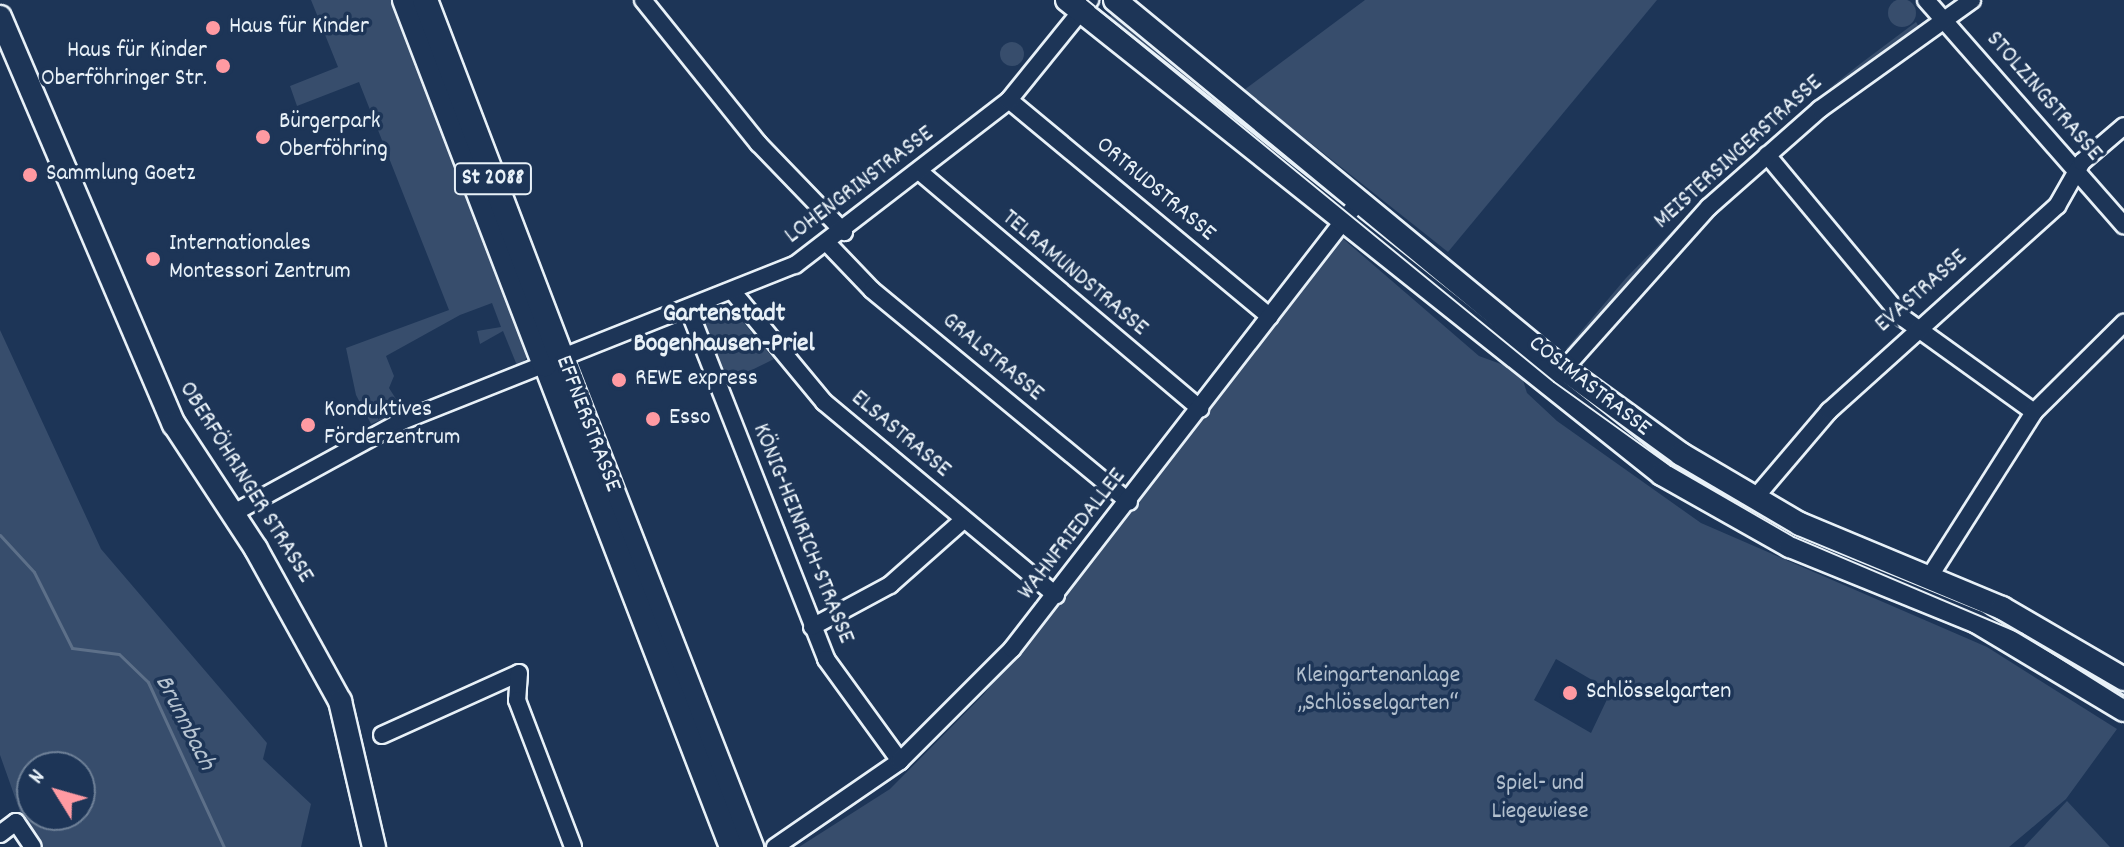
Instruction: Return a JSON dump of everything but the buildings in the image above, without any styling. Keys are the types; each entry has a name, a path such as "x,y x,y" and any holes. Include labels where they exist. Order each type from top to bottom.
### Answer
{"highway":[{"name":"EFFNERSTRASSE","path":"405,0 553,361"},
{"name":"EFFNERSTRASSE","path":"425,0 553,361"}],"main road":[{"name":"COSIMASTRASSE","path":"1115,0 1564,369 1754,499 2027,620 2124,679"},
{"name":"COSIMASTRASSE","path":"1079,4 1548,390 1740,520 1977,622 2124,710"},
{"name":"OBERFÖHRINGER STRASSE","path":"0,17 156,388 340,701 374,847"},
{"name":"EFFNERSTRASSE","path":"553,361 635,601 731,847"},
{"name":"EFFNERSTRASSE","path":"553,361 752,847"},
{"path":"1548,390 1564,369"}],"street":[{"path":"643,0 758,143 844,232"},
{"name":"STOLZINGSTRASSE","path":"1926,0 2124,225"},
{"name":"MEISTERSINGERSTRASSE","path":"1564,369 1680,236 1767,155 1972,0"},
{"name":"LOHENGRINSTRASSE","path":"232,514 369,435 733,292 829,245 1009,100 1079,4"},
{"name":"ORTRUDSTRASSE","path":"1009,100 1270,317"},
{"name":"EVASTRASSE","path":"1754,499 1914,327 2057,206 2075,171 2124,126"},
{"path":"1767,155 1914,327 2034,412"},
{"name":"TELRAMUNDSTRASSE","path":"920,172 1200,409"},
{"name":"WAHNFRIEDALLEE","path":"775,847 900,761 1056,595 1358,202"},
{"name":"GRALSTRASSE","path":"829,245 872,290 1129,502"},
{"name":"ELSASTRASSE","path":"733,292 813,391 962,521 1056,595"},
{"name":"KÖNIG-HEINRICH-STRASSE","path":"688,308 812,627 845,693 900,761"},
{"path":"1930,576 2034,412 2124,323"},
{"path":"812,627 890,585 962,521"},
{"path":"382,735 519,673 517,700 573,847"},
{"path":"0,834 16,822 33,847"}],"green space":[{"path":"1902,-1 1912,3 1916,13 1912,23 1902,27 1892,23 1888,13 1892,3"},
{"path":"311,0 394,0 530,354 518,368 503,331 480,344 477,331 501,327 492,303 460,315 386,356 394,376 389,388 403,410 371,424 356,395 346,348 449,310 359,82 297,106 290,86 338,67"},
{"path":"1365,0 1657,0 1448,252 1244,90"},
{"path":"1116,9 1333,187 1323,200 1106,22"},
{"path":"1916,22 1919,27 1827,90 1860,64"},
{"path":"1012,42 1021,45 1024,54 1021,63 1012,66 1003,63 1000,54 1003,45"},
{"path":"1700,203 1571,353 1566,349 1626,278"},
{"path":"1341,237 1479,356 1520,371 1527,393 1557,421 1701,523 1987,647 2117,729 2066,799 2009,847 799,847 890,789 984,694","holes":["1556,659 1611,691 1591,733 1534,700"]},
{"path":"727,303 774,359 725,383 701,321 705,312"},
{"path":"0,330 101,549 267,743 263,759 311,804 301,847 40,847 30,831 96,831 96,751 16,751 16,800 0,755"},
{"path":"1923,576 2124,684 2124,705 1917,592"},
{"path":"2067,801 2110,847 2024,847"}],"waterway":[{"name":"Brunnbach","path":"0,535 34,572 72,648 119,654 148,682 224,847"}],"tram line":[{"path":"1087,0 1554,382 1671,466 1794,537 2022,634 2124,698"}],"place":[{"name":"Haus für Kinder","path":"213,28"},
{"name":"Haus für Kinder Oberföhringer Str.","path":"223,66"},
{"name":"Bürgerpark Oberföhring","path":"263,137"},
{"name":"Sammlung Goetz","path":"30,175"},
{"name":"Internationales Montessori Zentrum","path":"153,259"},
{"name":"REWE express","path":"619,380"},
{"name":"Esso","path":"653,419"},
{"name":"Konduktives Förderzentrum","path":"308,425"},
{"name":"Schlösselgarten","path":"1570,693"}],"district":[{"name":"Gartenstadt Bogenhausen-Priel","path":"724,330"}],"park label":[{"name":"Kleingartenanlage „Schlösselgarten“","path":"1378,691"},
{"name":"Spiel- und Liegewiese","path":"1540,799"}]}
